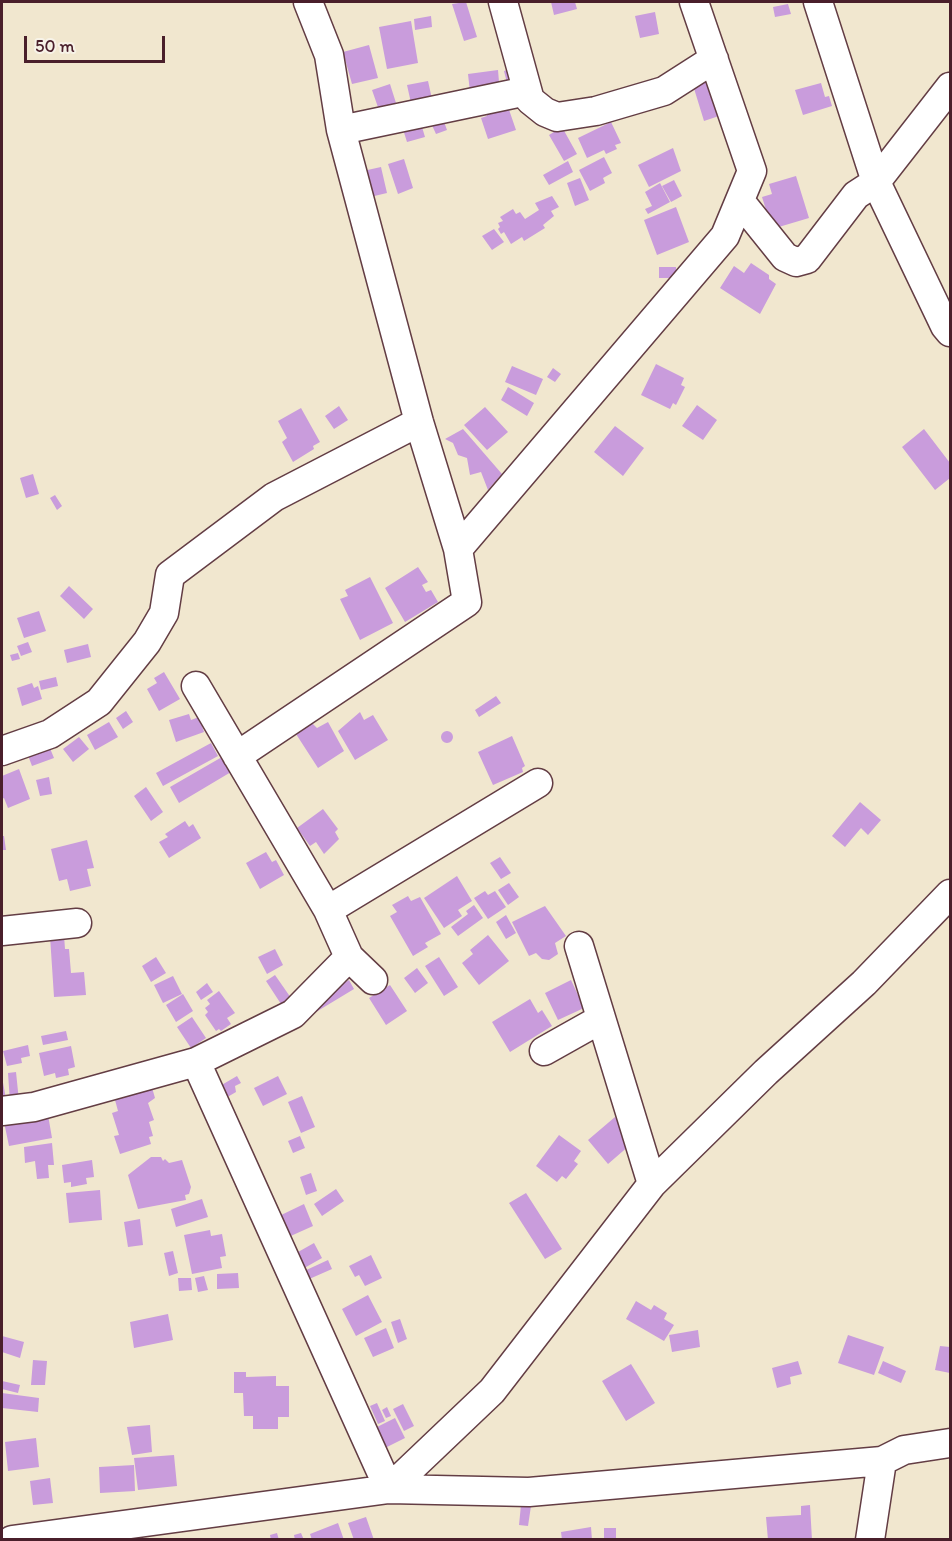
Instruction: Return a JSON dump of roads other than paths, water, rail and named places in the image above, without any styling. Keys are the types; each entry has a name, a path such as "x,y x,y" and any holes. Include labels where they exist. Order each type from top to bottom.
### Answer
{"street":[{"path":"237,756 467,602 458,549 419,422 341,130 329,55 308,2"},
{"path":"503,2 530,100 545,112 558,117 596,111 664,91 714,59"},
{"path":"458,549 725,236 752,171 694,2"},
{"path":"818,2 876,182 945,326 951,332"},
{"path":"740,201 785,257 796,262 807,259 856,195 876,182 951,87"},
{"path":"341,130 527,91"},
{"path":"2,751 50,734 99,702 147,642 164,613 170,575 274,497 419,422"},
{"path":"196,686 328,910 349,957 373,980"},
{"path":"328,910 538,783"},
{"path":"389,1489 492,1391 595,1254 652,1184 766,1072 864,983 951,894"},
{"path":"2,931 76,923"},
{"path":"579,946 652,1184"},
{"path":"2,1111 34,1107 196,1062 293,1014 349,957"},
{"path":"544,1051 601,1019"},
{"path":"196,1062 389,1489"},
{"path":"12,1539 134,1531 389,1489 529,1492 882,1461 904,1450 951,1443"},
{"path":"870,1539 882,1461"}]}
